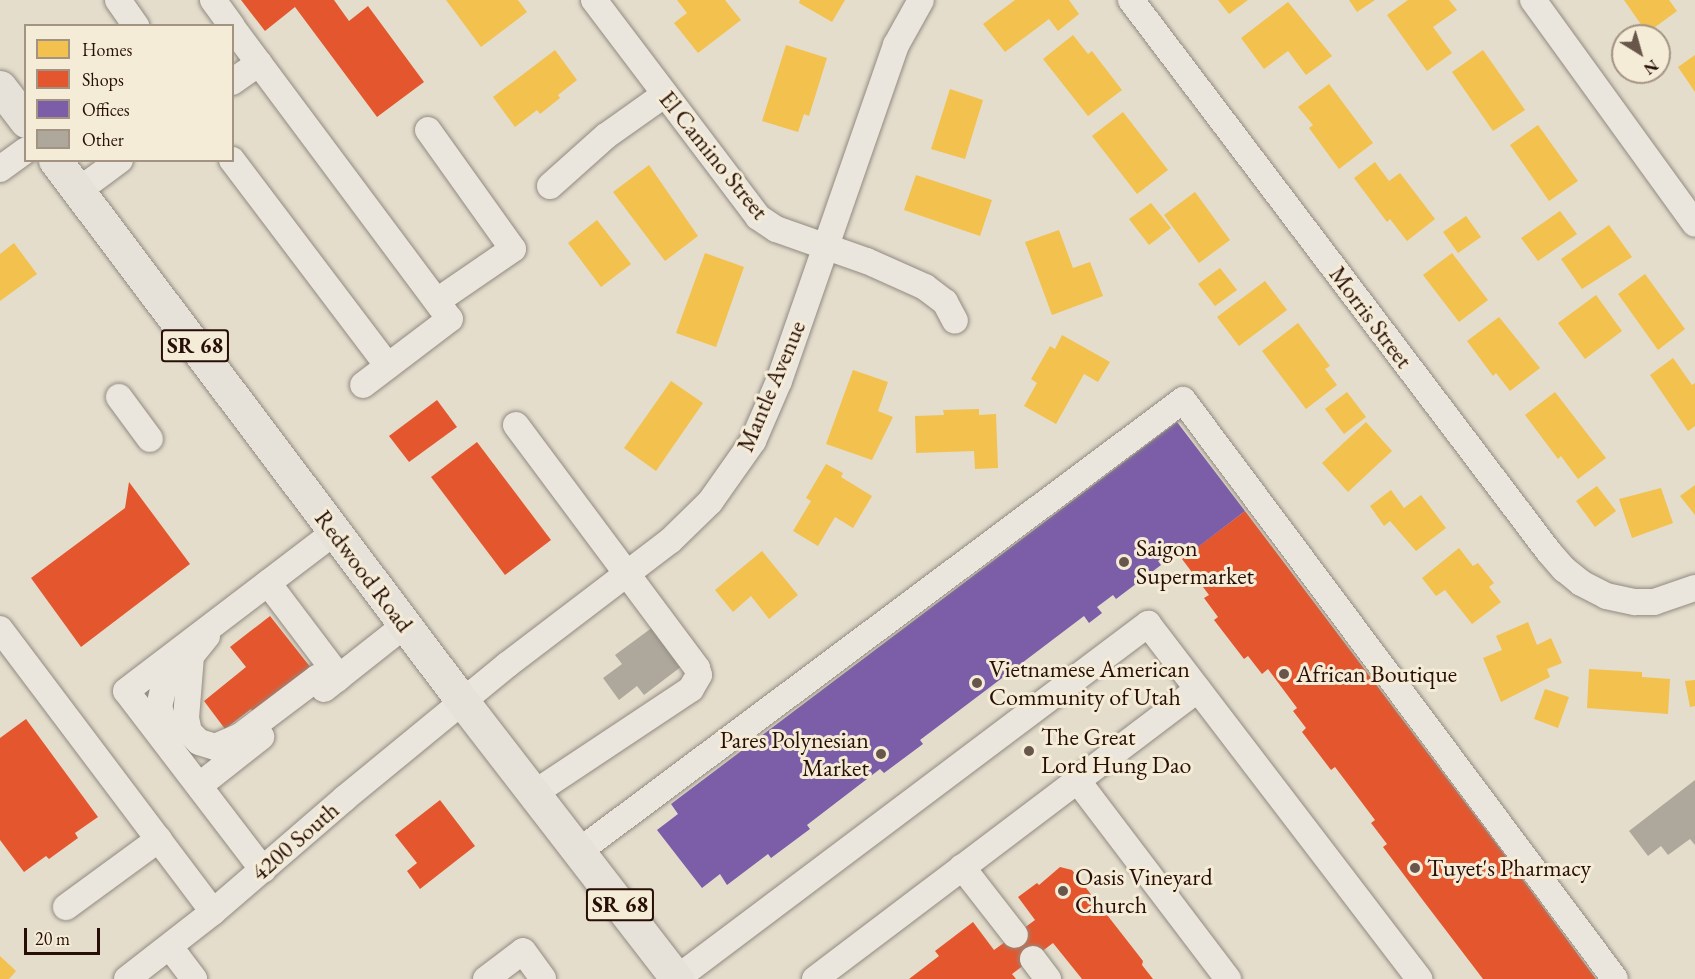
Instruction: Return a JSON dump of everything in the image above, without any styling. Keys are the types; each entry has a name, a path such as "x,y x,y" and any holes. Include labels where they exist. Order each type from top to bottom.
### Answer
{"main road":[{"path":"0,87 24,118"},
{"name":"Redwood Road","path":"56,162 462,702 676,979"}],"street":[{"path":"118,0 135,24"},
{"path":"213,0 231,24"},
{"name":"El Camino Street","path":"594,0 758,217 776,229 867,261 925,287 945,302 955,321"},
{"name":"Mantle Avenue","path":"462,702 670,541 710,502 753,441 778,381 896,45 921,0"},
{"name":"Morris Street","path":"1131,0 1549,552 1581,584 1606,596 1635,603 1654,602 1695,588"},
{"path":"1533,0 1695,224"},
{"path":"234,29 450,319 363,386"},
{"path":"234,80 260,63"},
{"path":"550,186 606,136 665,94"},
{"path":"428,130 513,249 437,301"},
{"path":"0,169 24,151"},
{"path":"78,191 117,162"},
{"path":"234,162 388,366"},
{"path":"119,397 150,439"},
{"path":"578,852 1183,400 1615,979"},
{"path":"516,425 697,668 699,675 696,683 533,794"},
{"path":"263,870 126,691 335,532"},
{"path":"268,583 338,678"},
{"path":"220,619 191,656 165,680 159,707 164,723 187,743 199,742 215,747 239,737 317,678 338,678"},
{"path":"676,979 1148,624 1419,979"},
{"path":"200,785 405,626"},
{"path":"0,629 213,912"},
{"path":"815,979 1198,689"},
{"name":"4200 South","path":"127,979 213,912 345,798 462,702"},
{"path":"1077,780 1228,979"},
{"path":"66,907 159,839"},
{"path":"962,867 1015,935"},
{"path":"170,947 194,979"},
{"path":"486,979 523,951 543,979"},
{"path":"1032,959 1048,979"}],"building: Homes":[{"path":"446,0 518,0 527,12 481,47"},
{"path":"677,0 725,0 741,20 698,53 674,23 687,13"},
{"path":"800,0 845,0 832,22 799,3"},
{"path":"1015,0 1069,0 1079,14 1058,31 1049,19 1005,52 983,24"},
{"path":"1218,0 1248,0 1229,14"},
{"path":"1349,0 1375,0 1357,12"},
{"path":"1408,0 1449,0 1457,10 1433,27 1452,53 1427,71 1387,15"},
{"path":"1624,0 1669,0 1677,11 1659,24 1641,24"},
{"path":"1288,2 1332,56 1306,75 1288,51 1264,69 1241,38"},
{"path":"1073,35 1088,54 1092,51 1122,90 1088,116 1043,59"},
{"path":"786,45 827,58 809,116 804,114 798,132 762,121"},
{"path":"555,50 577,80 558,95 560,98 540,114 537,110 515,127 493,97"},
{"path":"1483,50 1525,110 1493,131 1452,72"},
{"path":"1695,55 1695,92 1678,67"},
{"path":"1329,84 1373,143 1339,169 1309,128 1313,125 1298,107"},
{"path":"950,89 983,100 965,159 931,149"},
{"path":"1123,112 1168,170 1137,194 1092,136"},
{"path":"1538,125 1578,181 1549,201 1510,145"},
{"path":"1375,162 1389,181 1400,173 1435,219 1407,241 1390,219 1387,222 1354,178"},
{"path":"649,165 698,236 665,261 613,192"},
{"path":"916,175 992,200 980,236 904,210"},
{"path":"1195,192 1230,240 1199,263 1164,215"},
{"path":"1151,203 1171,228 1149,245 1129,219"},
{"path":"1560,211 1577,234 1538,261 1521,238"},
{"path":"1466,216 1481,237 1458,253 1443,232"},
{"path":"597,220 631,264 601,287 568,243"},
{"path":"1609,225 1632,257 1582,289 1561,259"},
{"path":"1059,230 1073,268 1090,262 1103,296 1052,315 1025,242"},
{"path":"14,243 37,274 0,301 0,254"},
{"path":"705,253 744,267 716,347 676,333"},
{"path":"1452,253 1488,300 1459,322 1423,275"},
{"path":"1220,268 1237,290 1215,306 1198,284"},
{"path":"1645,274 1685,329 1658,350 1618,294"},
{"path":"1265,281 1287,310 1239,346 1217,317"},
{"path":"1596,295 1622,331 1585,359 1558,323"},
{"path":"1499,317 1540,368 1510,391 1496,373 1493,376 1467,341"},
{"path":"1298,323 1330,366 1325,369 1337,385 1306,409 1262,351"},
{"path":"1062,335 1110,362 1098,382 1084,374 1056,424 1024,406 1037,383 1031,379 1050,346 1055,349"},
{"path":"1673,358 1692,385 1695,383 1695,426 1688,431 1650,375"},
{"path":"853,370 888,382 878,411 893,417 872,460 826,444"},
{"path":"671,381 703,403 656,471 624,448"},
{"path":"1347,392 1366,417 1344,434 1325,409"},
{"path":"1555,392 1606,458 1578,479 1561,456 1558,459 1525,415"},
{"path":"979,409 979,415 996,414 998,468 975,469 974,451 916,453 915,416 944,415 943,410"},
{"path":"1366,422 1392,451 1348,492 1322,463"},
{"path":"826,464 843,473 841,477 872,496 853,528 835,517 818,546 793,531 811,501 806,498"},
{"path":"1695,485 1695,515 1680,496"},
{"path":"1597,486 1616,511 1595,527 1576,501"},
{"path":"1661,488 1673,523 1632,538 1619,499"},
{"path":"1391,490 1404,508 1421,495 1446,528 1416,551 1390,521 1384,526 1370,506"},
{"path":"1459,548 1473,566 1478,563 1494,583 1489,587 1501,602 1472,624 1445,590 1436,596 1422,578"},
{"path":"762,551 798,595 769,619 751,596 733,612 715,590"},
{"path":"1528,622 1537,645 1551,638 1562,663 1547,669 1550,677 1501,702 1483,658 1502,650 1496,636"},
{"path":"1589,669 1642,672 1642,677 1670,679 1668,714 1587,708"},
{"path":"1695,680 1695,706 1690,707 1685,681"},
{"path":"1545,689 1569,697 1558,728 1534,719"},
{"path":"0,956 16,971 9,979 0,979"}],"building: Shops":[{"path":"241,0 334,0 349,21 368,6 424,82 377,117 295,7 265,31"},
{"path":"437,400 457,427 409,462 389,436"},
{"path":"477,442 551,540 505,575 431,477"},
{"path":"129,482 190,564 81,647 31,578 125,508"},
{"path":"1245,511 1596,979 1483,979 1383,847 1387,844 1371,823 1375,820 1335,767 1331,770 1302,732 1306,728 1293,711 1297,708 1268,669 1262,674 1248,656 1244,659 1214,620 1218,617 1204,598 1209,595 1182,559"},
{"path":"270,616 315,673 257,718 251,709 225,729 204,701 246,667 230,647"},
{"path":"26,719 98,817 75,833 78,838 49,859 46,856 24,872 0,840 0,738"},
{"path":"440,800 475,846 420,889 407,871 417,863 395,835"},
{"path":"1060,867 1072,870 1143,961 1142,965 1153,979 1082,979 1053,943 1012,974 1016,979 909,979 939,956 935,951 973,922 994,950 1035,920 1018,897 1037,883 1039,885"}],"building: Offices":[{"path":"1177,422 1245,511 1185,557 1177,547 1158,561 1161,565 1116,599 1113,595 1097,607 1102,613 1089,623 1084,616 920,740 923,744 884,773 880,769 807,825 810,829 771,858 768,854 727,885 720,874 702,888 657,830 678,814 671,804"}],"building: Other":[{"path":"653,627 682,666 644,695 637,686 619,700 603,678 622,664 615,655"},
{"path":"1695,780 1695,845 1690,839 1668,855 1661,846 1648,856 1629,831"}],"place":[{"name":"Saigon Supermarket","path":"1124,562"},
{"name":"African Boutique","path":"1284,674"},
{"name":"Vietnamese American Community of Utah","path":"977,683"},
{"name":"The Great Lord Hung Dao","path":"1029,751"},
{"name":"Pares Polynesian Market","path":"881,754"},
{"name":"Tuyet's Pharmacy","path":"1415,868"},
{"name":"Oasis Vineyard Church","path":"1063,891"}]}
